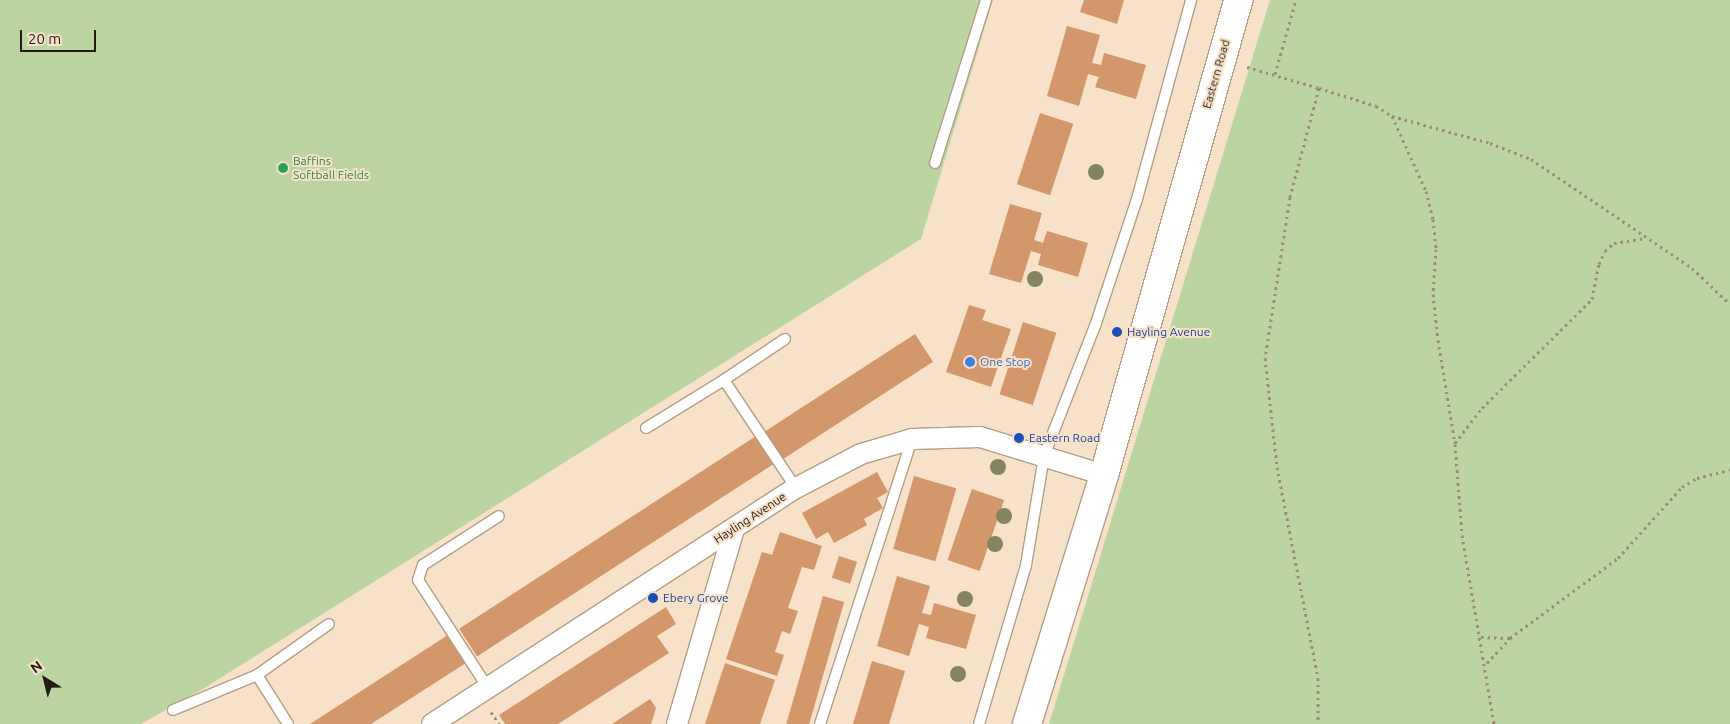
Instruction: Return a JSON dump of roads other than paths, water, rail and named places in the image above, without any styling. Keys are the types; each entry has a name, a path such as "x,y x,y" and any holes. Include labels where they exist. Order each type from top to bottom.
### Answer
{"main road":[{"name":"Eastern Road","path":"1027,724 1104,475 1238,0"}],"street":[{"name":"Hayling Avenue","path":"432,724 796,488 860,454 912,439 980,437 1104,475"},
{"path":"677,724 734,529"}],"lane":[{"path":"935,163 986,0"},
{"path":"978,724 1026,565 1044,456 1095,326 1137,198 1191,0"},
{"path":"646,428 786,339"},
{"path":"724,380 796,488"},
{"path":"820,724 912,439"},
{"path":"488,688 418,580 423,565 499,516"},
{"path":"173,710 257,675 329,624"},
{"path":"257,675 288,724"}],"place":[{"name":"Baffins Softball Fields","path":"283,168"},
{"name":"Hayling Avenue","path":"1117,332"},
{"name":"One Stop","path":"970,362"},
{"name":"Eastern Road","path":"1019,438"},
{"name":"Ebery Grove","path":"653,598"}]}
